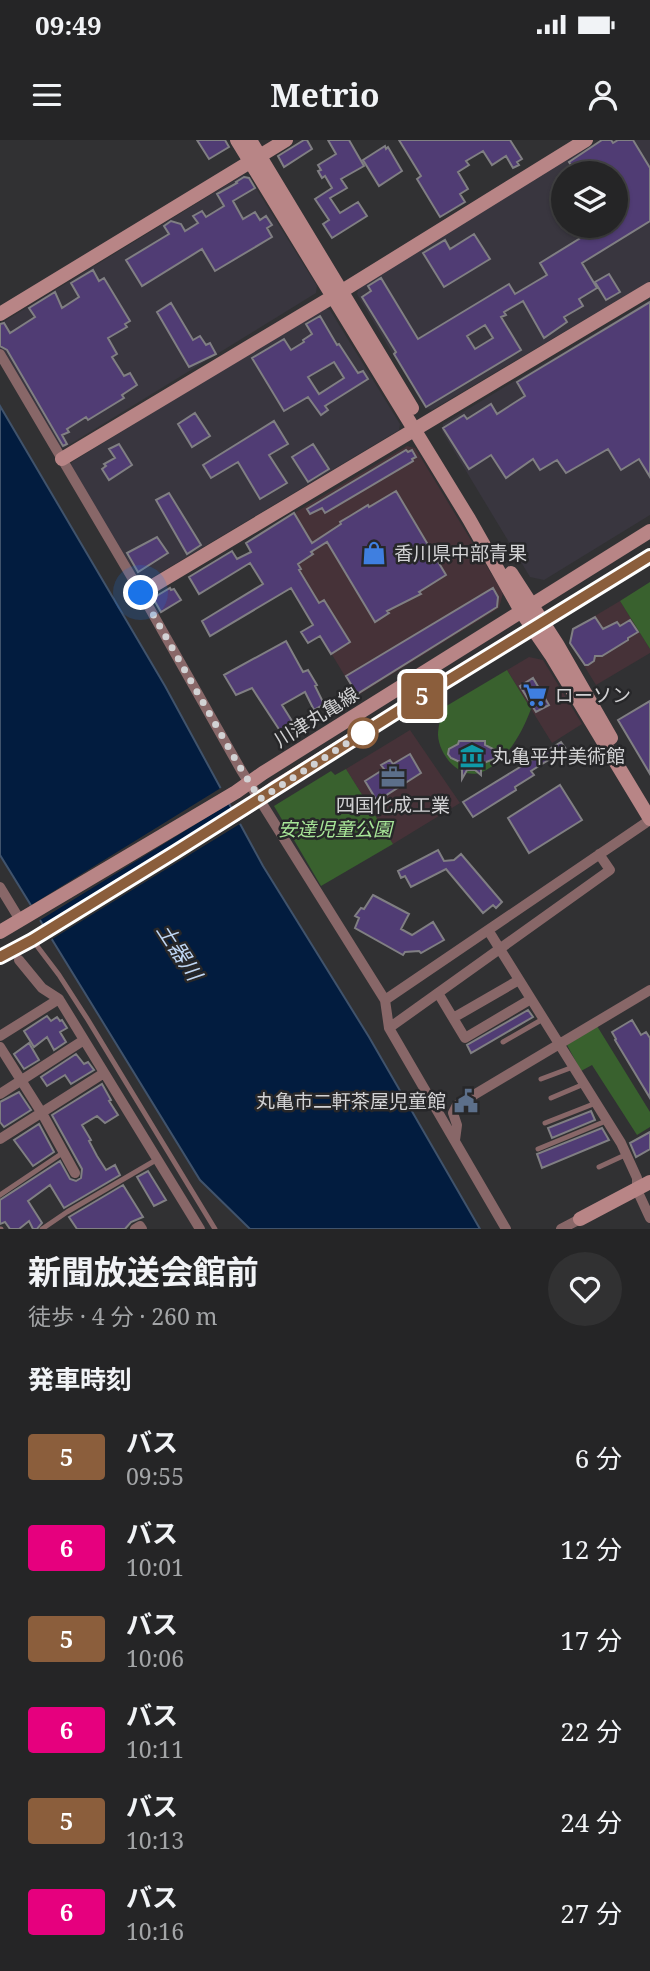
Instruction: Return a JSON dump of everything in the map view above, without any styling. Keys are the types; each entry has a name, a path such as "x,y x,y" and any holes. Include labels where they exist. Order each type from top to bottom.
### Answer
{"street":[{"path":"237,140 255,159 338,293 470,519 650,802"},
{"path":"250,140 255,159"},
{"path":"0,314 286,140"},
{"path":"62,459 586,140"},
{"path":"141,593 650,289"},
{"path":"0,354 249,783 385,1000 389,1028 506,1229"},
{"name":"川津丸亀線","path":"0,932 236,792 650,531"},
{"name":"川津丸亀線","path":"0,957 246,808 650,556"},
{"path":"385,1000 650,819 538,625"},
{"path":"389,1028 610,870 599,854"},
{"path":"0,887 19,920"},
{"path":"527,904 538,921"},
{"path":"488,930 626,1154 643,1186 650,1218"},
{"path":"19,960 42,988 59,999 200,1229"},
{"path":"453,1018 519,980"},
{"path":"455,1140 457,1125 453,1112 457,1105 650,990"},
{"path":"438,993 465,1038 531,999"},
{"path":"0,1036 59,999"},
{"path":"0,1094 84,1040"},
{"path":"0,1047 75,1172"},
{"path":"0,1139 104,1073"},
{"path":"561,1229 643,1186"},
{"path":"135,1229 141,1226 142,1229"}],"lane":[{"path":"32,940 88,1020 215,1229"},
{"path":"503,1042 543,1018"},
{"path":"541,1079 573,1067"},
{"path":"551,1098 584,1084"},
{"path":"545,1123 596,1103"},
{"path":"538,1149 607,1121"},
{"path":"0,1195 64,1152"},
{"path":"599,1167 626,1154"},
{"path":"42,1229 157,1160"}],"shaded area":[{"path":"600,140 650,140 650,281 432,410 425,408 357,294 359,287 551,170 551,238 628,238 628,161 566,161"},
{"path":"243,175 249,177 317,286 316,293 64,448 59,447 0,350 0,324"},
{"path":"650,300 650,515 544,580 530,577 442,431 443,424"},
{"path":"324,308 330,310 400,424 399,430 143,583 139,582 70,467 72,462"},
{"name":"香川県中部青果","path":"407,446 415,448 503,593 499,608 357,696 259,534"},
{"path":"620,601 650,653 596,685 570,643 573,629"},
{"path":"529,657 543,660 582,724 552,743 507,670"},
{"path":"410,730 460,803 393,844 346,769"}],"green space":[{"path":"650,582 650,649 620,601"},
{"path":"507,670 531,709 523,727 506,754 491,767 474,774 459,770 447,758 439,743 438,732 443,708"},
{"name":"安達児童公園","path":"346,769 393,844 321,886 274,806 331,771 335,775"},
{"path":"597,1026 650,1112 650,1127 637,1135 592,1065 581,1071 567,1045"}],"water":[{"name":"土器川","path":"0,406 165,686 263,866 369,1037 480,1229 250,1229 200,1180 0,855"}],"pier":[{"path":"224,786 232,802 37,922 28,907"},
{"path":"236,808 243,822 49,941 41,928"}],"building":[{"path":"197,140 225,140 229,147 209,159"},
{"path":"307,140 312,149 284,167 278,156"},
{"path":"328,140 349,140 364,166 341,179 347,188 330,198 340,213 358,202 367,216 332,238 323,224 329,220 315,199 332,188 325,176 322,178 318,171 321,170 318,165 336,154"},
{"path":"399,140 510,140 522,159 517,162 519,165 513,168 506,156 492,165 483,151 466,161 469,165 458,172 468,189 460,194 465,202 440,217 417,179 421,176"},
{"path":"602,140 611,140 613,143 618,140 633,140 650,168 650,221 628,235 628,161 570,161"},
{"path":"385,146 402,171 379,186 363,160"},
{"path":"244,177 249,178 255,188 233,201 243,219 255,212 260,220 266,216 272,225 267,228 272,237 215,271 202,249 142,286 126,260 169,234 164,226 171,221 181,224 185,231 198,223 193,216 202,211 206,217 224,206 217,194"},
{"path":"474,234 490,259 444,287 423,253 445,240 450,249"},
{"path":"581,238 622,238 582,263 597,288 579,299 583,306 564,317 567,322 544,338 523,301 504,312 506,315 501,317 521,350 426,407 362,297 371,291 368,286 381,278 418,339 509,284 515,294 547,275 540,263","holes":["485,325 493,338 475,349 467,336"]},
{"path":"93,270 99,281 104,278 130,321 125,324 127,327 108,338 117,354 112,357 124,376 130,373 137,385 122,395 124,398 88,420 86,417 67,429 69,432 62,435 67,444 63,446 7,350 0,346 0,324 4,323 10,333 35,317 29,308 55,292 62,308 79,297 71,283"},
{"path":"609,274 620,292 606,300 595,282"},
{"path":"650,302 650,477 639,459 621,470 608,449 566,473 557,460 540,470 533,459 506,478 491,455 469,469 443,428 464,415 467,419 491,404 497,414 525,396 517,382"},
{"path":"171,303 193,340 200,336 206,345 210,343 216,354 189,367 157,312"},
{"path":"320,316 358,373 363,371 368,379 325,406 328,410 321,415 308,397 284,411 252,358 284,339 291,350 304,342 303,340 312,334 306,324","holes":["334,362 344,378 319,394 308,377"]},
{"path":"195,413 210,436 192,447 178,424"},
{"path":"274,421 288,444 269,455 287,483 260,499 238,462 211,478 203,465"},
{"path":"119,444 132,465 109,480 102,469 106,466 104,464 115,458 109,449"},
{"path":"313,444 329,469 308,482 292,457"},
{"path":"406,450 412,450 416,457 413,461 325,513 322,508 310,514 307,509"},
{"path":"396,491 446,575 419,592 421,594 387,611 389,613 375,622 327,542 298,564 301,569 299,570 319,603 324,600 350,642 331,654 320,636 308,643 301,632 313,625 291,588 210,636 202,621 263,584 250,563 199,594 189,577 232,551 237,559 251,552 246,543 294,513 312,543 341,524 340,522"},
{"path":"169,493 201,545 187,554 156,500"},
{"path":"157,537 168,553 138,572 127,553"},
{"path":"170,588 174,589 181,600 161,612 153,598"},
{"path":"493,588 498,597 497,607 357,694 346,676"},
{"path":"595,617 603,629 617,622 620,626 630,620 638,632 602,656 595,656 594,661 585,665 570,643 573,629"},
{"path":"286,641 303,672 308,670 324,704 314,710 305,692 282,705 297,729 284,737 252,688 236,695 224,675"},
{"name":"ローソン","path":"533,678 549,705 536,712 520,686"},
{"path":"650,701 650,774 618,720"},
{"name":"丸亀平井美術館","path":"459,741 485,741 485,745 495,750 494,759 481,764 481,775 475,770 467,770 462,779 462,763 448,754 449,749"},
{"path":"561,742 566,749 531,771 534,775 515,787 516,790 473,817 463,802"},
{"name":"四国化成工業","path":"410,754 421,773 377,801 365,781 384,769 381,765 390,760 393,764"},
{"path":"560,785 582,820 529,853 508,818"},
{"path":"438,850 444,861 454,860 461,854 502,902 496,908 493,905 483,913 446,869 411,887 405,876 401,878 398,871"},
{"path":"373,895 409,914 401,929 412,935 433,922 444,940 421,953 405,952 403,955 355,928 359,918 355,916 361,908 364,909"},
{"path":"528,1010 533,1017 471,1053 467,1045"},
{"path":"47,1016 51,1021 57,1017 62,1020 67,1028 60,1032 66,1042 54,1050 47,1037 34,1047 24,1031"},
{"path":"632,1020 641,1035 646,1032 650,1038 650,1098 612,1032"},
{"path":"29,1043 39,1060 24,1069 14,1054"},
{"path":"76,1054 84,1064 88,1062 94,1070 71,1084 65,1075 47,1086 41,1077"},
{"path":"102,1084 118,1115 105,1123 97,1116 82,1125 106,1170 115,1165 120,1175 64,1208 50,1185 28,1201 42,1223 37,1229 33,1229 29,1221 19,1229 10,1229 5,1222 0,1224 0,1200 60,1161 70,1179 76,1181 81,1178 82,1169 52,1115"},
{"path":"19,1092 31,1110 4,1127 0,1122 0,1102"},
{"path":"591,1111 595,1120 552,1138 548,1128"},
{"path":"39,1124 54,1152 33,1166 14,1140"},
{"path":"602,1128 609,1140 542,1168 537,1154"},
{"path":"650,1132 650,1149 636,1157 630,1143"},
{"path":"148,1171 166,1200 154,1206 137,1177"},
{"path":"123,1185 143,1217 131,1222 125,1229 77,1229 69,1217"}],"bus line":[{"name":"5","path":"0,957 175,852 650,556"}],"place":[{"name":"香川県中部青果","path":"374,553"},
{"name":"ローソン","path":"535,695"},
{"name":"丸亀平井美術館","path":"472,756"},
{"name":"四国化成工業","path":"393,777"},
{"name":"丸亀市二軒茶屋児童館","path":"466,1101"}],"route":[{"path":"141,593 260,799 363,733"}]}
